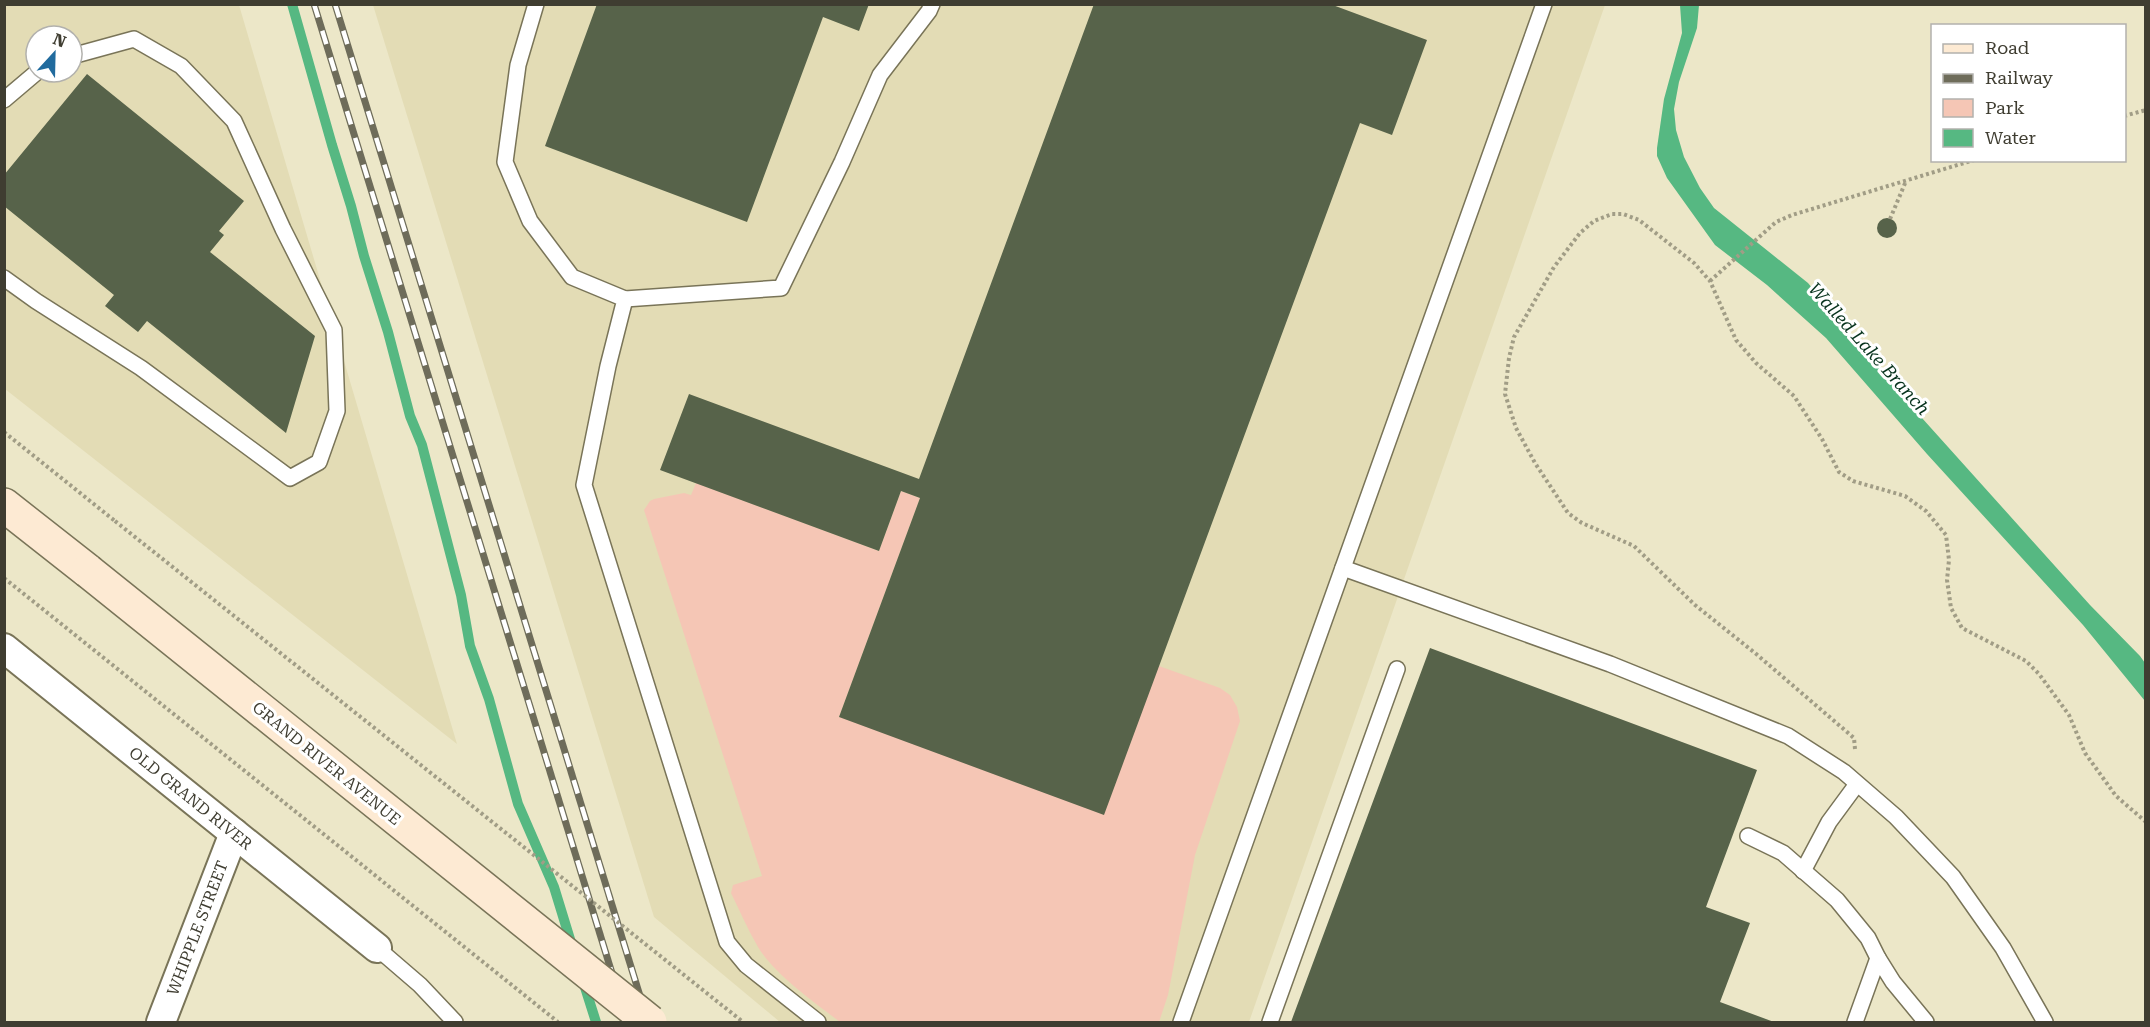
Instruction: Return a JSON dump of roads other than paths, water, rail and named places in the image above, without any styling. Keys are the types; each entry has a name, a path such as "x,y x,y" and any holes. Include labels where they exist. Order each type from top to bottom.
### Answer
{"main road":[{"name":"GRAND RIVER AVENUE","path":"4,505 650,1023"}],"street":[{"name":"OLD GRAND RIVER","path":"4,648 377,948"},
{"name":"WHIPPLE STREET","path":"161,1023 234,833"}],"lane":[{"path":"536,4 518,65 506,162 530,221 572,277 625,299 781,288 842,162 880,75 932,4"},
{"path":"1181,1023 1544,4"},
{"path":"4,278 141,368 290,478 319,462 337,411 334,330 283,229 234,121 181,66 134,39 84,53"},
{"path":"4,100 24,82"},
{"path":"625,299 608,366 584,485 727,942 746,964 818,1023"},
{"path":"1343,568 1610,664 1788,736 1844,772 1896,817 1953,877 2003,948 2045,1023"},
{"path":"1269,1023 1397,669"},
{"path":"1803,871 1829,822 1857,784"},
{"path":"1748,836 1783,853 1838,900 1868,938 1893,982 1926,1023"},
{"path":"377,948 420,985 455,1023"},
{"path":"1855,1023 1878,958"}],"water":[{"path":"1680,5 1699,5 1697,28 1679,82 1674,109 1676,130 1684,157 1700,188 1714,208 1808,283 1904,398 2090,605 2140,656 2145,663 2145,701 2083,625 1927,454 1826,338 1767,285 1715,245 1667,178 1657,156 1657,148 1664,99 1682,33"}],"waterway":[{"path":"292,4 388,332 410,416 422,445 461,595 470,646 489,699 518,804 554,887 573,949"},
{"path":"583,981 596,1022"}],"railway":[{"path":"314,4 627,1022"},
{"path":"335,4 648,1022"}],"water label":[{"name":"Walled Lake Branch","path":"1869,349"}]}
